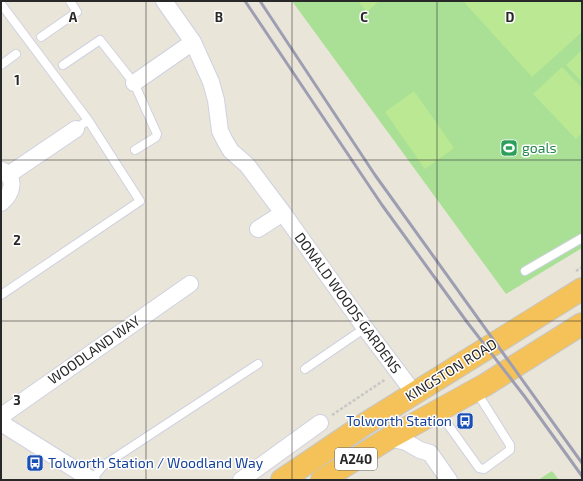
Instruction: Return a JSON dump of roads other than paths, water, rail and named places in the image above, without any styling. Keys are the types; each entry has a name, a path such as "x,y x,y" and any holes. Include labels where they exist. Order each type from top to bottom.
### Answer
{"highway":[{"name":"KINGSTON ROAD","path":"282,480 365,424 582,289"},
{"name":"KINGSTON ROAD","path":"322,480 389,438 476,390 580,328"}],"street":[{"name":"DONALD WOODS GARDENS","path":"164,1 193,42 211,82 216,100 220,131 231,151 247,165 283,212 364,328 414,393"},
{"path":"134,83 193,42"},
{"path":"1,202 8,197 11,190 12,180 5,173 82,125"},
{"path":"258,229 283,212"},
{"name":"WOODLAND WAY","path":"1,419 7,412 190,284"},
{"path":"1,423 91,480"},
{"path":"241,480 320,423"},
{"path":"389,438 406,442 420,450 430,453 449,480"}],"lane":[{"path":"41,37 77,12 70,1"},
{"path":"1,4 82,125 140,201 1,295"},
{"path":"63,66 100,40 134,83 157,134 156,137 136,150"},
{"path":"1,65 16,54"},
{"path":"525,271 582,238"},
{"path":"305,369 364,328"},
{"path":"91,480 104,465 258,364"},
{"path":"439,411 479,468 484,469 510,450 510,445 476,390"}],"railway":[{"path":"245,1 382,205 582,476"},
{"path":"260,1 375,175 582,463"}],"place":[{"name":"goals","path":"509,148"},
{"name":"Tolworth Station","path":"465,421"},
{"name":"Tolworth Station / Woodland Way","path":"35,463"}]}
